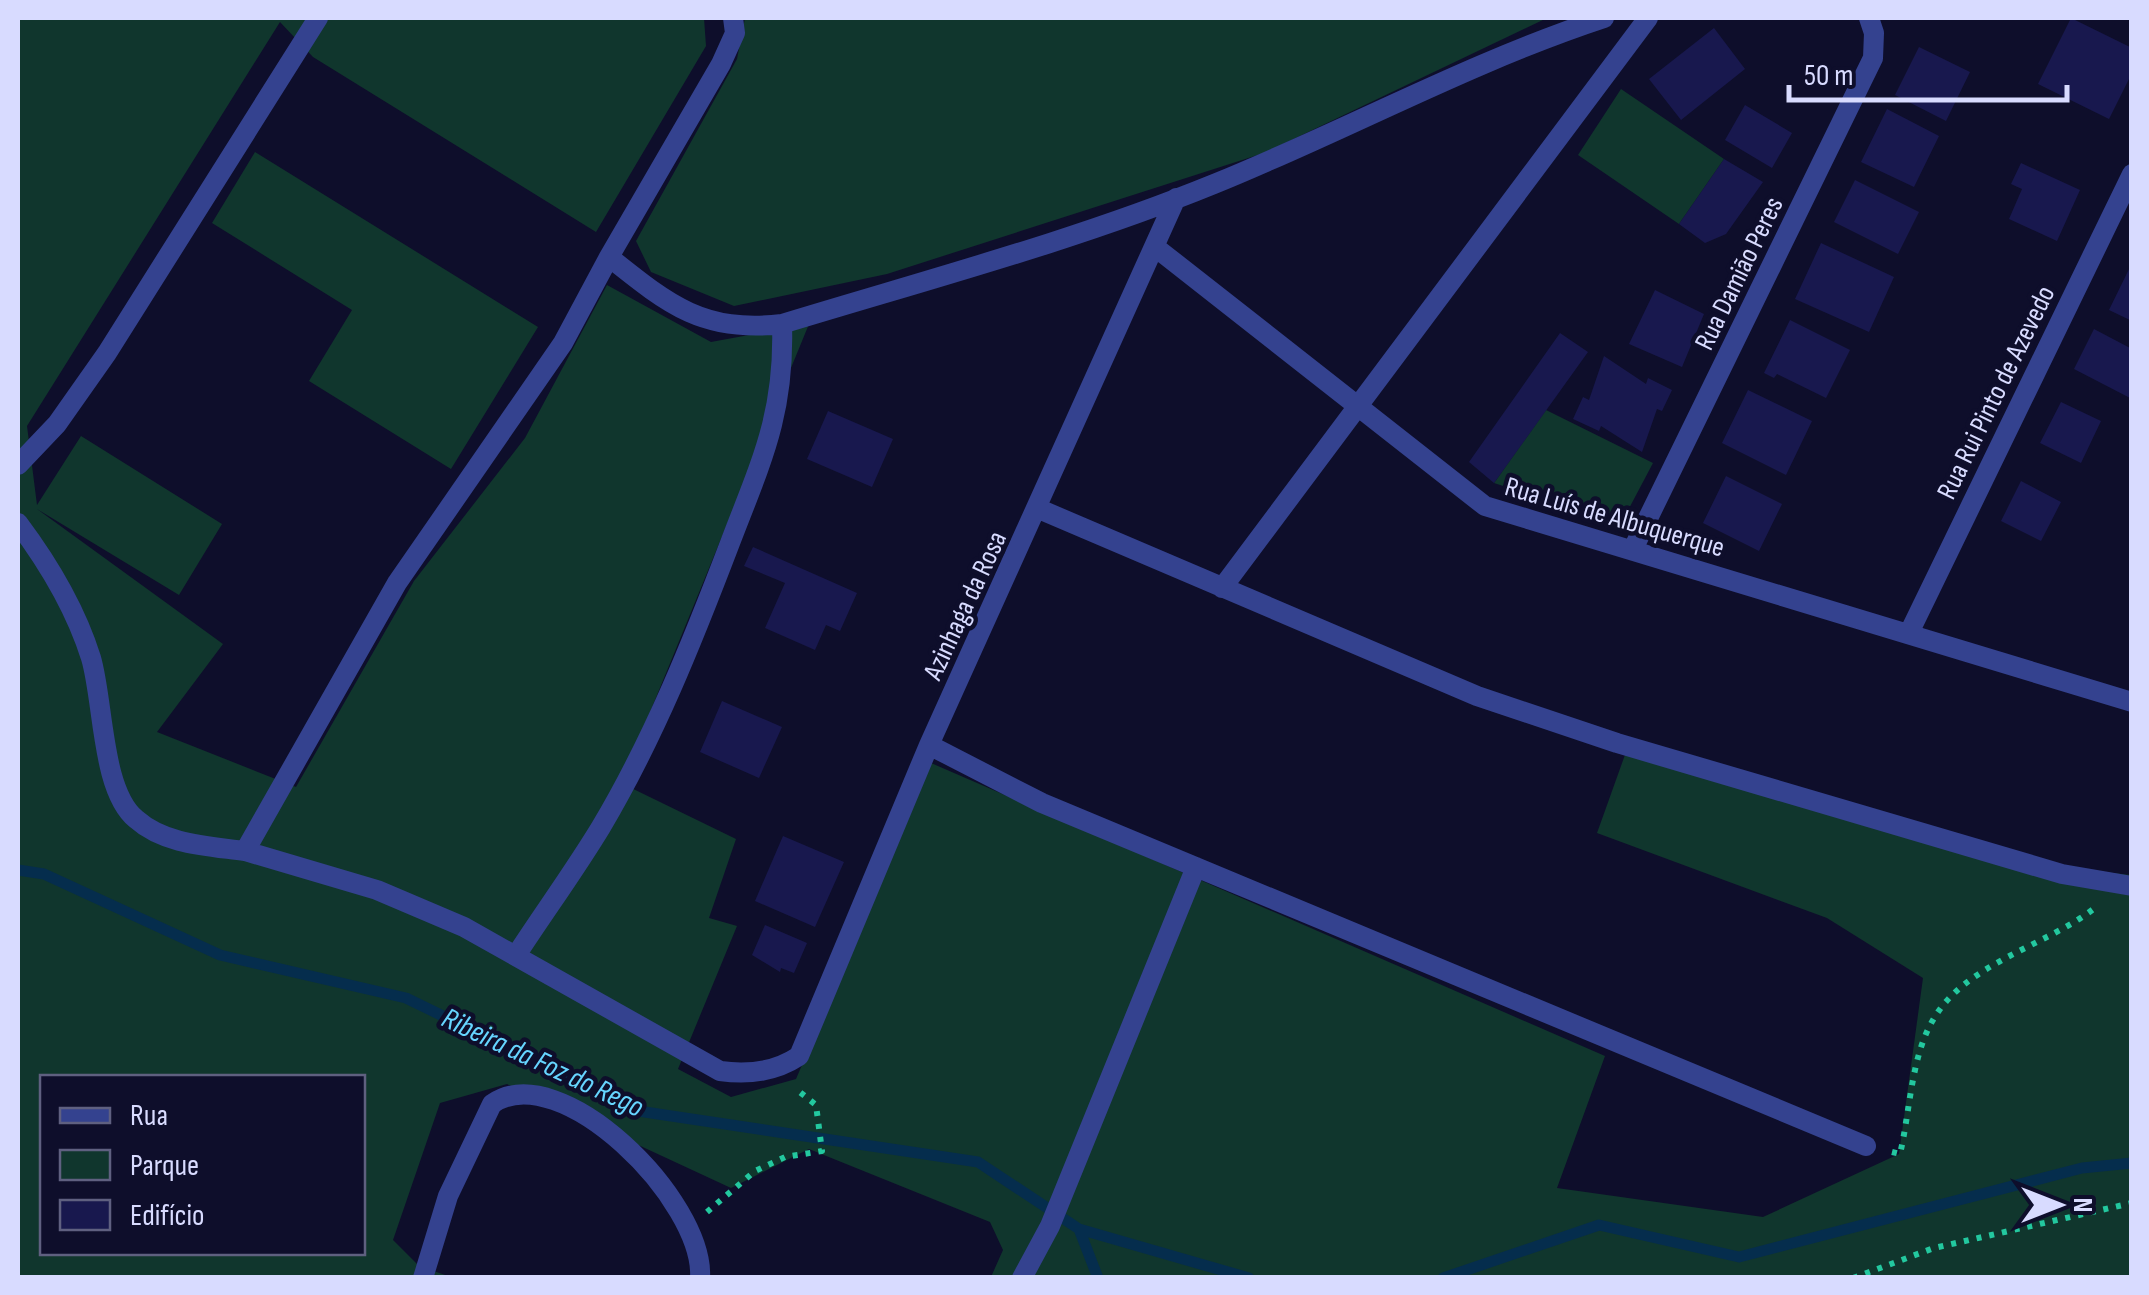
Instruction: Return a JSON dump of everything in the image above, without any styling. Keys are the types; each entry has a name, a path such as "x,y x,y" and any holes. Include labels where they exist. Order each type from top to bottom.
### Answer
{"street":[{"path":"18,465 57,424 107,353 318,18"},
{"path":"246,851 396,583 563,343 721,64 734,32 733,18"},
{"path":"609,258 691,316 724,326 782,324 1068,237 1176,198 1398,104 1514,48 1604,18"},
{"path":"1222,588 1648,18"},
{"name":"Rua Damião Peres","path":"1633,549 1873,58 1874,32 1869,18"},
{"name":"Rua Rui Pinto de Azevedo","path":"1909,633 2132,174"},
{"name":"Azinhaga da Rosa","path":"784,1065 799,1056 809,1039 930,745 1176,198"},
{"name":"Rua Luís de Albuquerque","path":"1154,247 1484,506 2132,702"},
{"path":"518,954 601,827 641,752 705,609 772,434 784,380 782,324"},
{"path":"1039,509 1400,667 1549,722 2062,874 2128,885"},
{"path":"18,523 79,626 102,700 111,772 121,801 134,818 156,833 188,843 246,851 378,890 518,954 720,1071 741,1074 784,1065"},
{"path":"930,745 1042,803 1866,1146"},
{"path":"1022,1278 1050,1226 1196,867"},
{"path":"423,1278 448,1196 492,1104 503,1096 546,1098 615,1134 673,1195 690,1224 700,1278"}],"path":[{"path":"1866,1146 1900,1154 1922,1047 1932,1020 1950,997 1986,972 2070,927 2128,885"},
{"path":"690,1224 755,1171 785,1157 822,1152 816,1104 789,1084 784,1065"},
{"path":"1853,1278 1934,1248 2132,1204"}],"green space":[{"path":"18,18 704,18 706,46 596,232 313,57 280,22 27,426 37,505 81,436 222,524 179,595 37,509 223,644 157,732 296,787 414,581 525,438 607,285 711,342 809,324 621,783 736,839 709,918 737,926 678,1069 731,1097 796,1079 931,763 1605,1056 1557,1188 1763,1217 1899,1154 1923,978 1827,918 1597,833 1626,752 1980,858 2131,875 2131,1277 991,1277 1003,1250 990,1222 809,1149 731,1188 507,1084 440,1103 393,1240 419,1266 451,1277 18,1277"},
{"path":"745,18 1547,18 1264,153 887,274 734,306 651,272 636,241 737,59"},
{"path":"1621,89 1724,159 1679,224 1578,155"},
{"path":"255,152 538,327 451,469 309,381 352,310 212,223"},
{"path":"1546,410 1653,463 1625,516 1608,520 1494,483"}],"building":[{"path":"2071,18 2132,48 2132,73 2109,119 2038,84"},
{"path":"1714,28 1745,69 1681,120 1649,79"},
{"path":"1919,47 1970,72 1946,121 1895,95"},
{"path":"1745,105 1792,133 1772,168 1725,140"},
{"path":"1887,109 1939,136 1914,187 1861,162"},
{"path":"1724,159 1763,182 1726,234 1705,243 1679,224"},
{"path":"2021,163 2080,190 2057,241 2009,219 2022,189 2011,184"},
{"path":"1855,180 1919,212 1898,254 1834,222"},
{"path":"1821,243 1894,277 1869,332 1795,299"},
{"path":"2132,263 2132,321 2109,310"},
{"path":"1655,290 1704,314 1682,367 1629,344"},
{"path":"1790,320 1850,350 1826,398 1777,374 1774,378 1764,373"},
{"path":"2094,329 2132,349 2132,399 2074,369"},
{"path":"1560,333 1588,352 1494,483 1469,462"},
{"path":"1604,356 1646,384 1648,378 1672,390 1662,411 1657,409 1642,452 1601,426 1599,431 1573,419 1583,397 1589,400"},
{"path":"1748,390 1812,421 1786,475 1722,443"},
{"path":"2061,402 2101,421 2081,463 2040,443"},
{"path":"828,411 893,439 872,487 807,459"},
{"path":"1726,476 1782,504 1759,551 1703,523"},
{"path":"2021,481 2061,502 2041,541 2001,521"},
{"path":"753,547 857,593 840,631 826,625 815,650 765,628 785,583 744,566"},
{"path":"722,701 782,727 759,778 700,752"},
{"path":"783,836 844,862 815,927 755,901"},
{"path":"765,925 807,943 794,973 781,968 780,972 752,955"}],"waterway":[{"name":"Ribeira da Foz do Rego","path":"18,870 44,874 220,955 406,998 638,1111 978,1162 1079,1229 1098,1278"},
{"path":"1443,1278 1599,1225 1739,1257 2082,1168 2132,1163"},
{"path":"1079,1229 1249,1278"}]}
